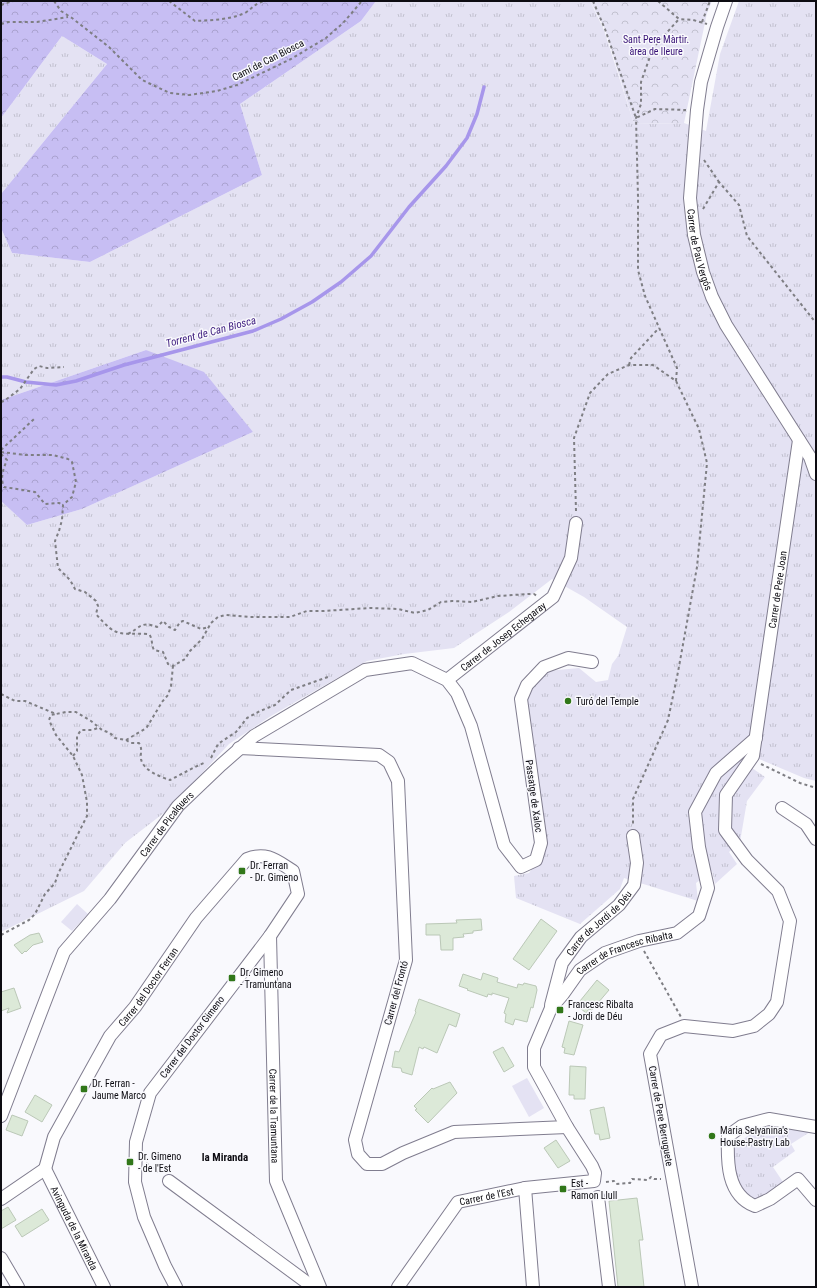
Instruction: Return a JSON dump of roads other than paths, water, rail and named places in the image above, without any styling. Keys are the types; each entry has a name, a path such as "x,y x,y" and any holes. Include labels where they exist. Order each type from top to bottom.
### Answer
{"street":[{"name":"Carrer de Pau Vergós","path":"726,1 701,82 697,110 690,198 694,235 703,272 712,297 726,325 810,457 816,474"},
{"name":"Carrer de Pere Joan","path":"756,738 799,440"},
{"name":"Carrer de Josep Echegaray","path":"447,680 553,597 571,558 576,523"},
{"name":"Passatge de Xaloc","path":"447,680 457,693 471,726 504,845 521,867 536,860 541,844 521,699 527,685 544,668 568,658 592,662"},
{"name":"Carrer de Picalquers","path":"1,1116 64,952 110,899 178,806 239,748 254,736 365,670 412,663 447,680"},
{"name":"Carrer de Pere Berruguete","path":"692,1287 650,1054 661,1035 686,1026 733,1031 754,1026 769,1014 777,1002 790,921 778,891 747,860 725,830 726,795 753,756 756,738"},
{"name":"Carrer de Francesc Ribalta","path":"597,1182 592,1166 567,1127 534,1067 534,1048 551,1008 580,970 605,953 639,941 677,933 699,916 708,888 699,847 695,812 716,773 756,738"},
{"name":"Carrer del Frontó","path":"239,748 379,755 389,762 398,781 406,960 355,1140 358,1154 367,1164 382,1164 403,1153 454,1132 567,1127"},
{"path":"782,808 806,824 816,839"},
{"name":"Carrer de Jordi de Déu","path":"551,1008 562,963 581,937 619,905 634,885 637,863 633,836"},
{"name":"Carrer del Doctor Ferran","path":"45,1169 54,1137 110,1036 135,1007 196,918 247,859 253,857 271,857 293,870"},
{"name":"Carrer del Doctor Gimeno","path":"176,1287 144,1217 135,1182 136,1142 150,1093 270,936 298,894 293,870"},
{"name":"Carrer de la Tramuntana","path":"270,936 276,1182 320,1287"},
{"path":"816,1127 769,1119 742,1126 728,1136 727,1158 730,1179 741,1197 747,1203 755,1206 770,1200 798,1179 816,1200"},
{"path":"1,1199 45,1169"},
{"name":"Avinguda de la Miranda","path":"45,1169 104,1287"},
{"path":"169,1182 312,1287"},
{"name":"Carrer de l'Est","path":"398,1287 458,1202 525,1188 597,1182"},
{"path":"525,1188 532,1287"},
{"path":"598,1196 609,1287"},
{"path":"1,1258 18,1287"}],"waterway":[{"name":"Torrent de Can Biosca","path":"1,377 26,382 56,385 76,381 124,365 253,331 281,319 312,302 341,282 371,256 409,207 446,166 467,138 477,114 484,87"}],"place":[{"name":"Turó del Temple","path":"568,701"},
{"name":"Dr. Ferran - Dr. Gimeno","path":"242,871"},
{"name":"Dr. Gimeno - Tramuntana","path":"232,978"},
{"name":"Francesc Ribalta - Jordi de Déu","path":"560,1010"},
{"name":"Dr. Ferran - Jaume Marco","path":"84,1089"},
{"name":"Maria Selyanina's House-Pastry Lab","path":"712,1136"},
{"name":"Dr. Gimeno - de l'Est","path":"130,1162"},
{"name":"Est - Ramon Llull","path":"563,1189"}],"district":[{"name":"la Miranda","path":"225,1157"}],"park label":[{"name":"Sant Pere Màrtir. àrea de lleure","path":"656,44"}]}
